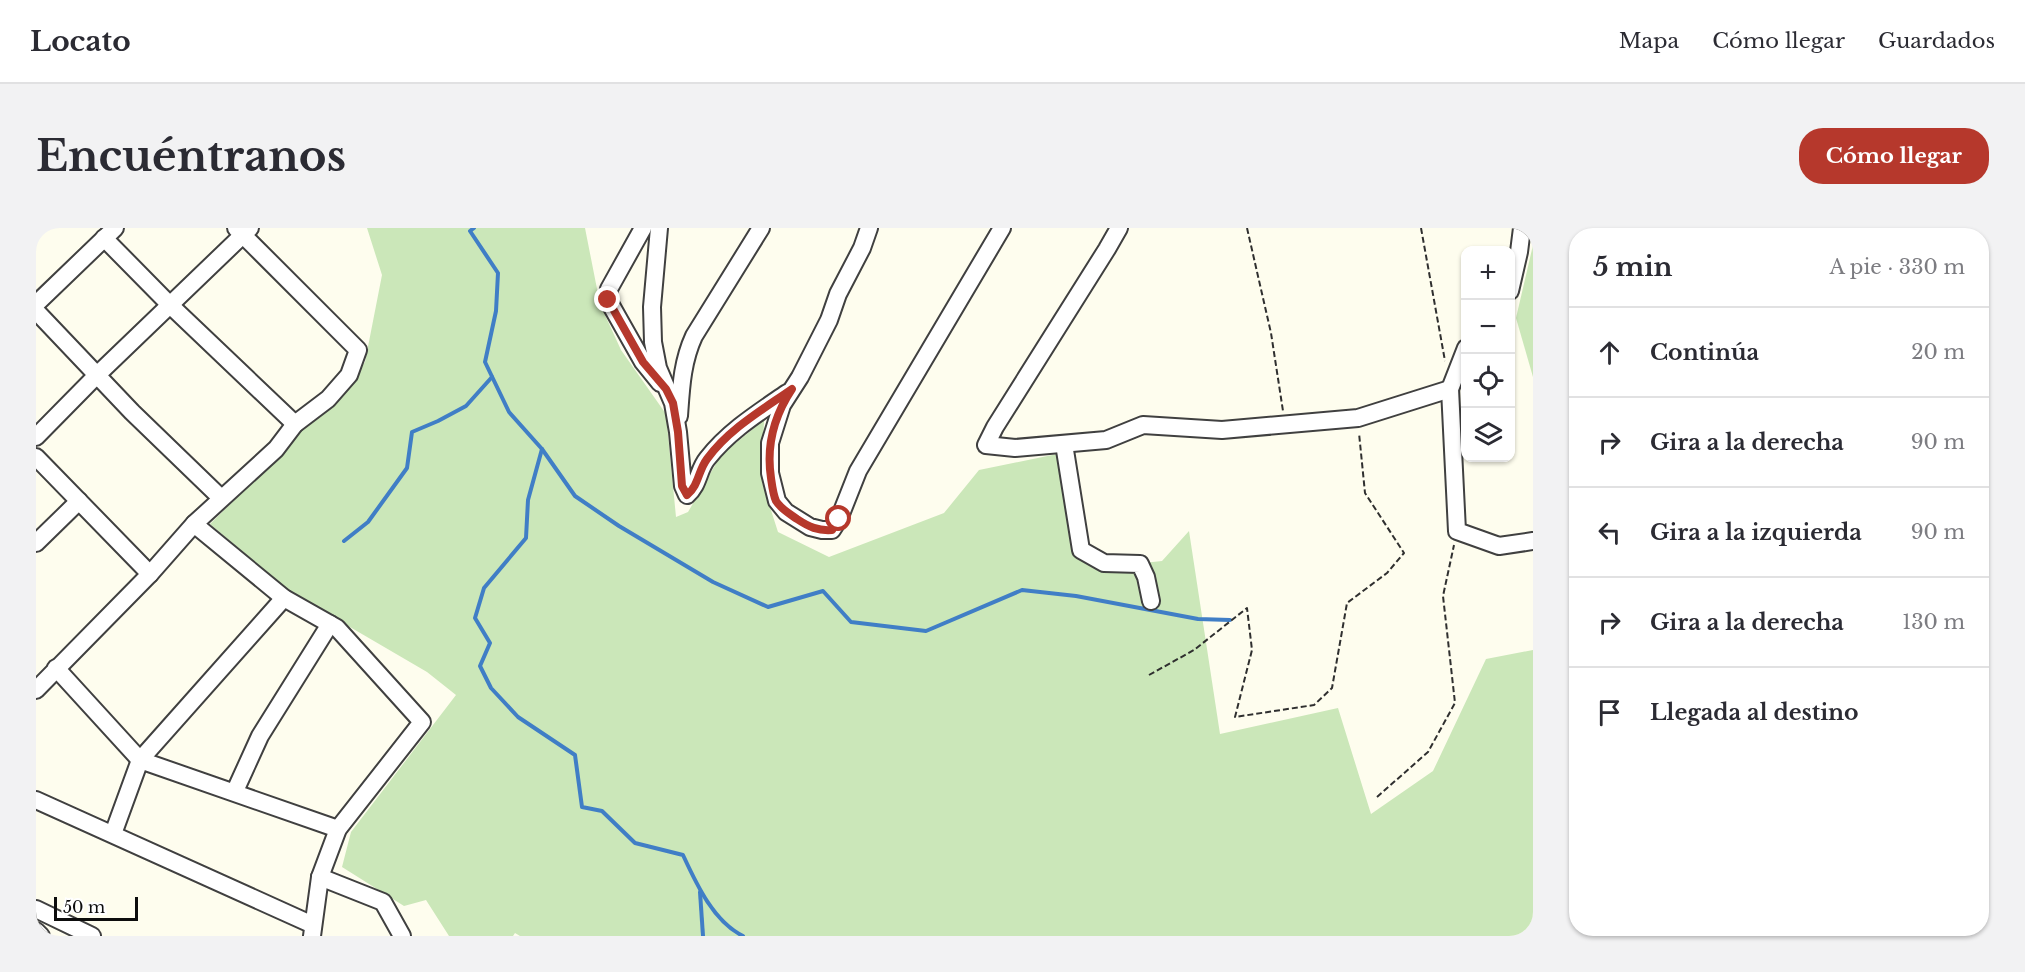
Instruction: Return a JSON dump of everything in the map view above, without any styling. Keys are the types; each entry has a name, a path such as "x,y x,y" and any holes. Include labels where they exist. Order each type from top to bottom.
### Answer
{"street":[{"path":"643,228 609,289 608,300 643,362 666,389"},
{"path":"659,228 652,307 653,342 666,389 673,403 678,432 682,486 687,495 693,490 705,461 726,437 792,389"},
{"path":"678,432 686,353 694,336 761,228"},
{"path":"869,228 838,294 830,320 782,405 770,443 770,472 777,501 786,512 810,527 822,530 832,530 839,519 858,471 1002,228"},
{"path":"1119,228 986,445 1015,448 1106,440 1143,425 1221,430 1358,418 1450,389"},
{"path":"1515,269 1522,228"},
{"path":"36,437 243,230 358,350 349,375 328,399 295,424 276,449 194,524 150,574 36,690"},
{"path":"36,304 110,233 170,305 295,424"},
{"path":"36,312 96,376 221,498"},
{"path":"1464,354 1450,389 1457,531 1499,546 1533,541"},
{"path":"1064,444 1081,550 1104,563 1140,564 1146,577 1151,601"},
{"path":"36,457 150,574"},
{"path":"36,543 79,501"},
{"path":"36,800 113,834 313,931 320,877 338,829 422,722 337,628 284,598 194,524"},
{"path":"113,834 141,760 284,598"},
{"path":"235,791 260,736 330,624"},
{"path":"56,668 141,760 235,791 338,829"},
{"path":"320,877 383,902 402,936"},
{"path":"36,909 92,936"},
{"path":"36,931 41,936"}],"path":[{"path":"1247,228 1271,333 1285,424"},
{"path":"1421,228 1446,366"},
{"path":"1149,675 1194,650 1247,608 1252,650 1236,717 1314,705 1332,688 1347,603 1387,573 1404,553 1365,493 1358,418"},
{"path":"1377,797 1428,752 1455,703 1443,596 1457,531"}],"green space":[{"path":"367,228 585,228 600,304 621,350 666,414 676,517 688,512 721,455 764,420 762,482 778,532 829,557 944,513 979,470 1062,453 1081,546 1115,566 1162,561 1189,531 1220,734 1338,708 1371,814 1433,771 1486,659 1533,650 1533,936 520,936 515,933 513,936 449,936 426,900 404,906 342,867 351,832 456,695 427,672 290,592 210,524 277,458 308,423 347,389 365,362 382,275"},
{"path":"1533,245 1533,377 1516,318"}],"waterway":[{"path":"474,228 470,231 498,273 496,311 485,362 509,412 542,449 575,496 619,526 713,582 768,607 823,591 851,622 926,631 1022,590 1076,596 1198,619 1230,620"},
{"path":"344,541 368,522 407,468 412,432 466,406 492,377"},
{"path":"542,449 528,500 526,538 484,588 475,618 490,643 480,666 491,688 518,717 575,755 582,807 602,811 635,843 683,855 714,911 732,929 743,936"},
{"path":"700,892 703,936"}],"route":[{"path":"608,300 643,362 666,389 673,403 683,473 682,486 687,495 693,490 700,477 705,461 726,437 792,389 782,405 770,443 770,472 777,501 786,512 810,527 832,530 839,519"}]}
